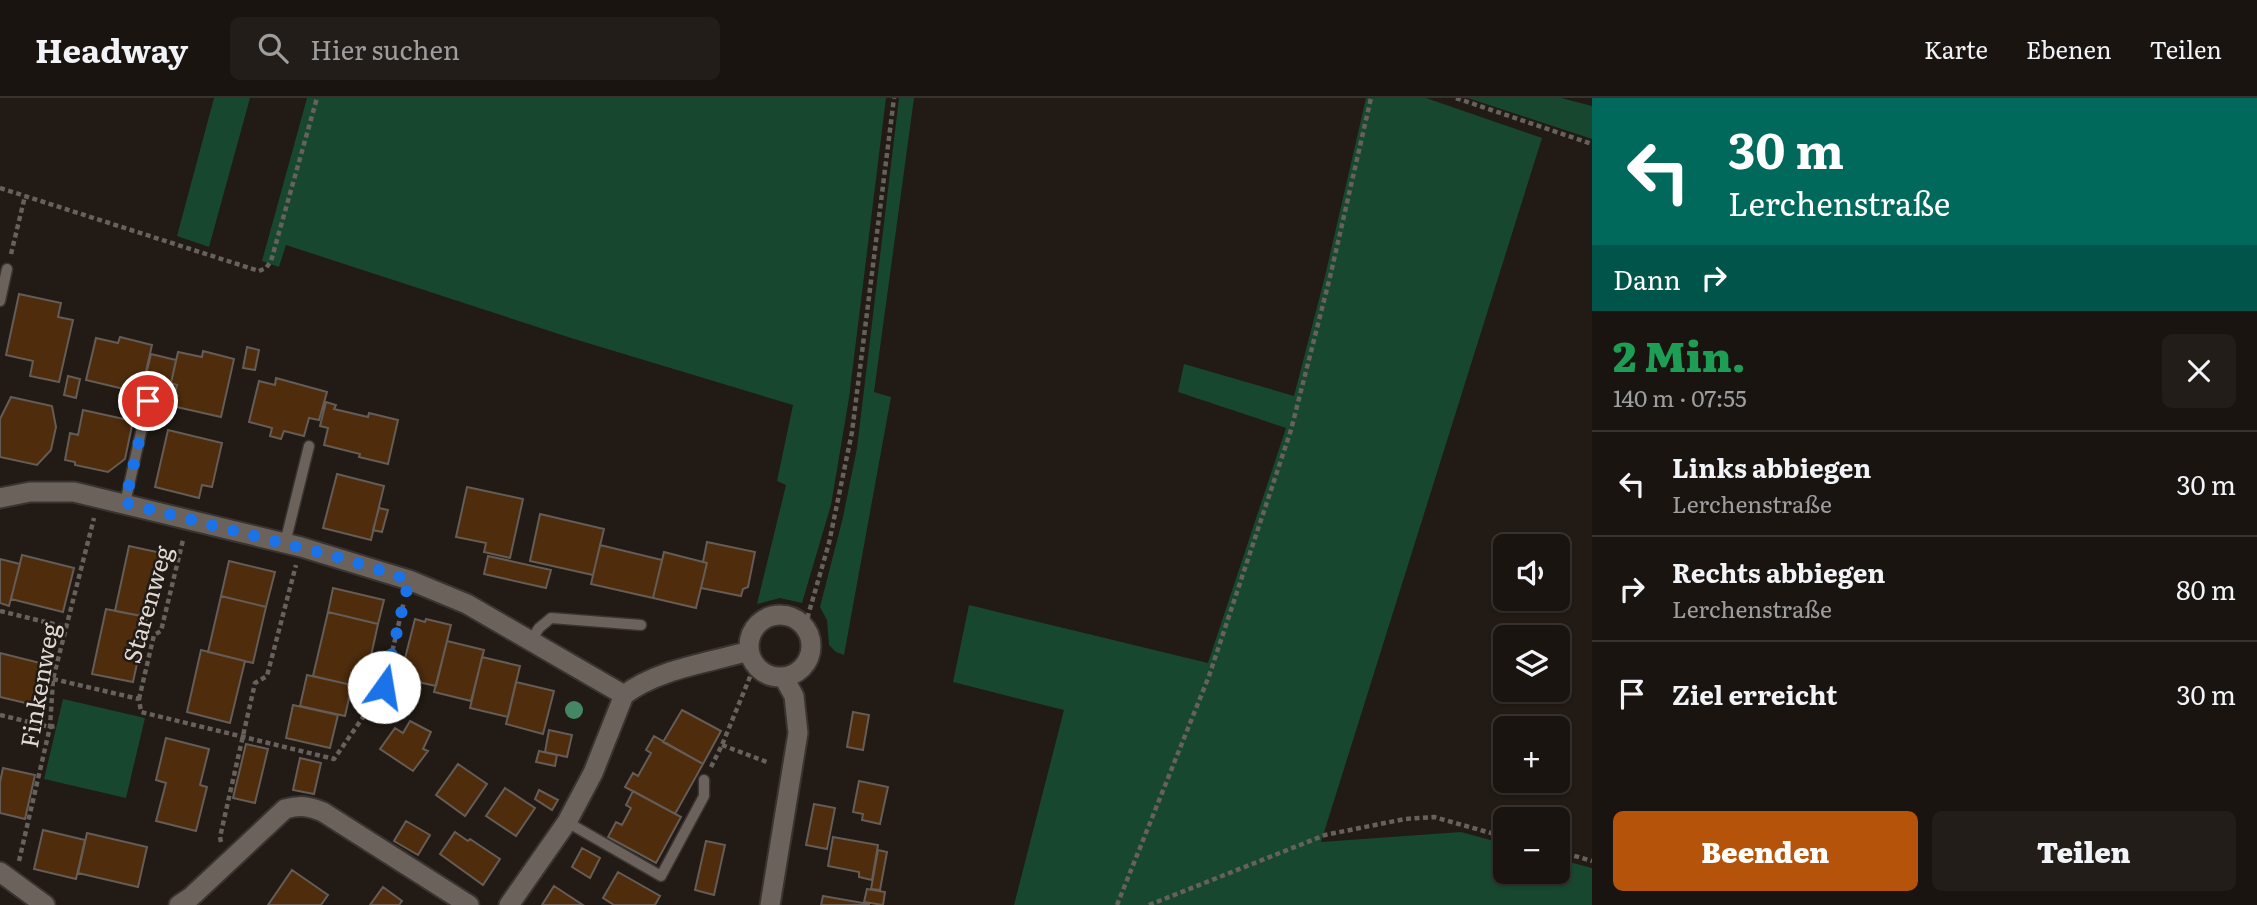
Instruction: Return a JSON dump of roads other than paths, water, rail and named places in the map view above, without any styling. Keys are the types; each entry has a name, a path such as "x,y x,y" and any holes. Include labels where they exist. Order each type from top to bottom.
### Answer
{"street":[{"path":"0,498 50,491 99,497 293,545 409,580 467,604 624,695"},
{"path":"784,614 796,618 811,638 811,652 806,664 796,673 784,677 768,675 752,659 749,639 753,628 772,615 784,614"},
{"path":"509,905 566,822 593,774 624,695 653,678 752,659"},
{"path":"770,905 798,733 794,696 784,677"},
{"path":"179,905 285,809 298,806 309,806 323,812 469,905"},
{"path":"5,875 45,905"}],"lane":[{"path":"0,301 8,269"},
{"path":"125,503 148,401"},
{"path":"293,545 309,446"},
{"path":"530,642 539,628 551,618 641,625"},
{"path":"566,822 661,876 704,796 704,780"}]}
